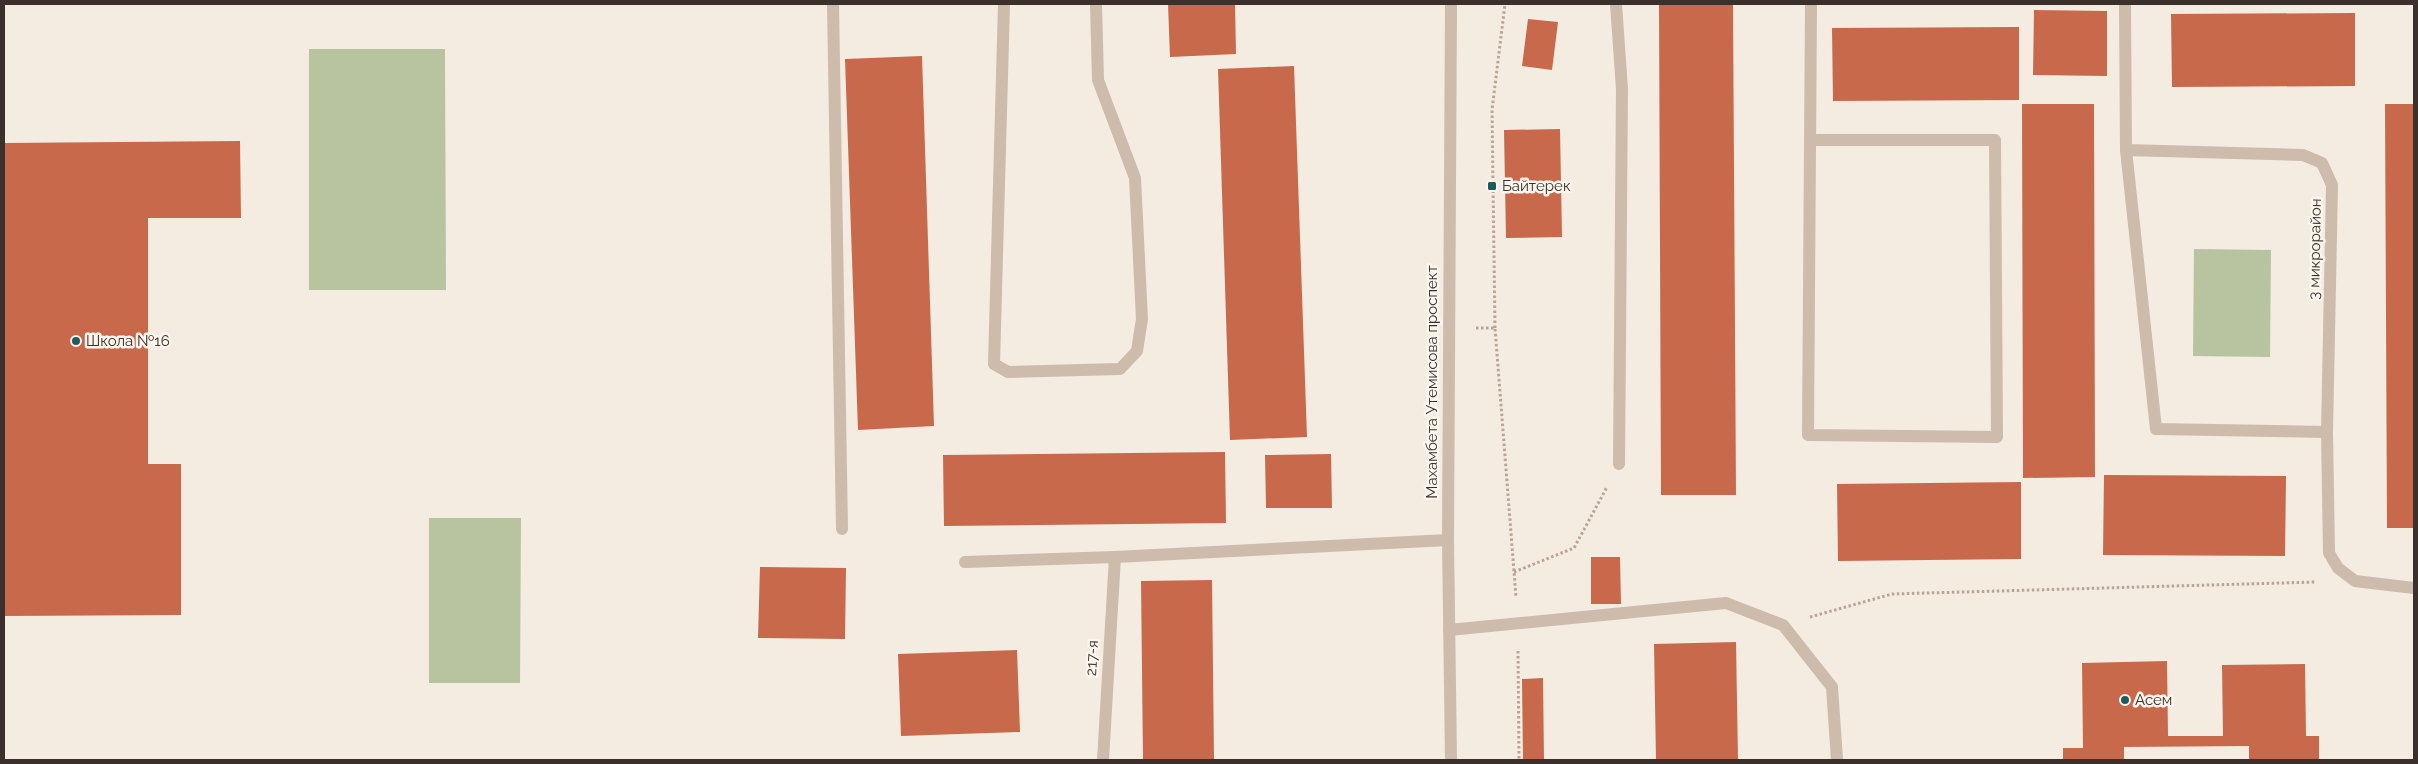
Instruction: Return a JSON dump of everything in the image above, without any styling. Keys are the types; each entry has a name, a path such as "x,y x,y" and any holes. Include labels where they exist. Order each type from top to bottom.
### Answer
{"street":[{"path":"833,4 842,529"},
{"path":"1004,4 994,364 1008,372 1120,369 1137,351 1142,318 1135,178 1098,80 1096,4"},
{"name":"Махамбета Утемисова проспект","path":"1451,4 1448,540 1451,760"},
{"path":"1616,4 1622,89 1619,464"},
{"path":"1810,140 1995,140 1997,437 1808,435 1810,140 1811,4"},
{"path":"2125,4 2126,150 2156,430 2327,432"},
{"name":"3 микрорайон","path":"2126,150 2304,155 2322,163 2332,185 2327,432 2329,553 2338,568 2355,581"},
{"path":"965,562 1115,557 1448,540"},
{"name":"217-я","path":"1103,760 1115,557"},
{"path":"2355,581 2414,588"},
{"path":"1449,630 1726,604 1783,625 1832,687 1837,760"}],"path":[{"path":"1505,4 1492,110 1495,328 1518,625 1519,760"},
{"path":"1449,328 1495,328"},
{"path":"1514,572 1574,548 1619,464"},
{"path":"1783,625 1892,594 2355,581"}],"green space":[{"path":"309,49 445,49 446,290 309,290"},
{"path":"2194,249 2271,250 2270,357 2193,356"},
{"path":"429,518 521,518 520,683 429,683"}],"building":[{"path":"1168,4 1235,4 1236,54 1170,57"},
{"path":"1659,4 1733,4 1736,495 1661,495"},
{"path":"2034,10 2107,11 2107,76 2033,75"},
{"path":"2355,13 2355,86 2172,87 2171,14"},
{"path":"1528,19 1558,22 1552,70 1522,66"},
{"path":"2019,27 2019,100 1833,101 1832,28"},
{"path":"922,56 934,426 858,430 845,59"},
{"path":"1294,66 1307,437 1230,440 1218,69"},
{"path":"2022,104 2094,104 2095,477 2023,478"},
{"path":"2385,104 2414,104 2414,528 2387,528"},
{"path":"1560,129 1562,237 1506,238 1504,130"},
{"name":"Школа №16","path":"240,141 241,218 148,218 148,464 181,464 181,615 4,616 4,143"},
{"path":"1225,452 1226,523 944,526 943,455"},
{"path":"1331,454 1332,508 1266,508 1265,455"},
{"path":"2104,475 2286,476 2285,556 2103,555"},
{"path":"2021,482 2021,559 1838,561 1837,484"},
{"path":"1591,557 1620,557 1621,604 1591,604"},
{"path":"760,567 846,568 845,639 758,638"},
{"path":"1212,580 1214,760 1143,760 1141,581"},
{"path":"1736,642 1738,760 1656,760 1654,644"},
{"path":"1017,650 1020,732 901,736 898,654"},
{"name":"Асем","path":"2167,661 2168,736 2223,736 2222,665 2305,664 2306,736 2319,736 2319,760 2249,760 2249,746 2124,747 2124,760 2063,760 2063,748 2083,748 2082,663"},
{"path":"1543,678 1544,760 1523,760 1522,679"}],"place":[{"name":"Байтерек","path":"1492,186"},
{"name":"Школа №16","path":"76,341"},
{"name":"Асем","path":"2125,700"}]}
